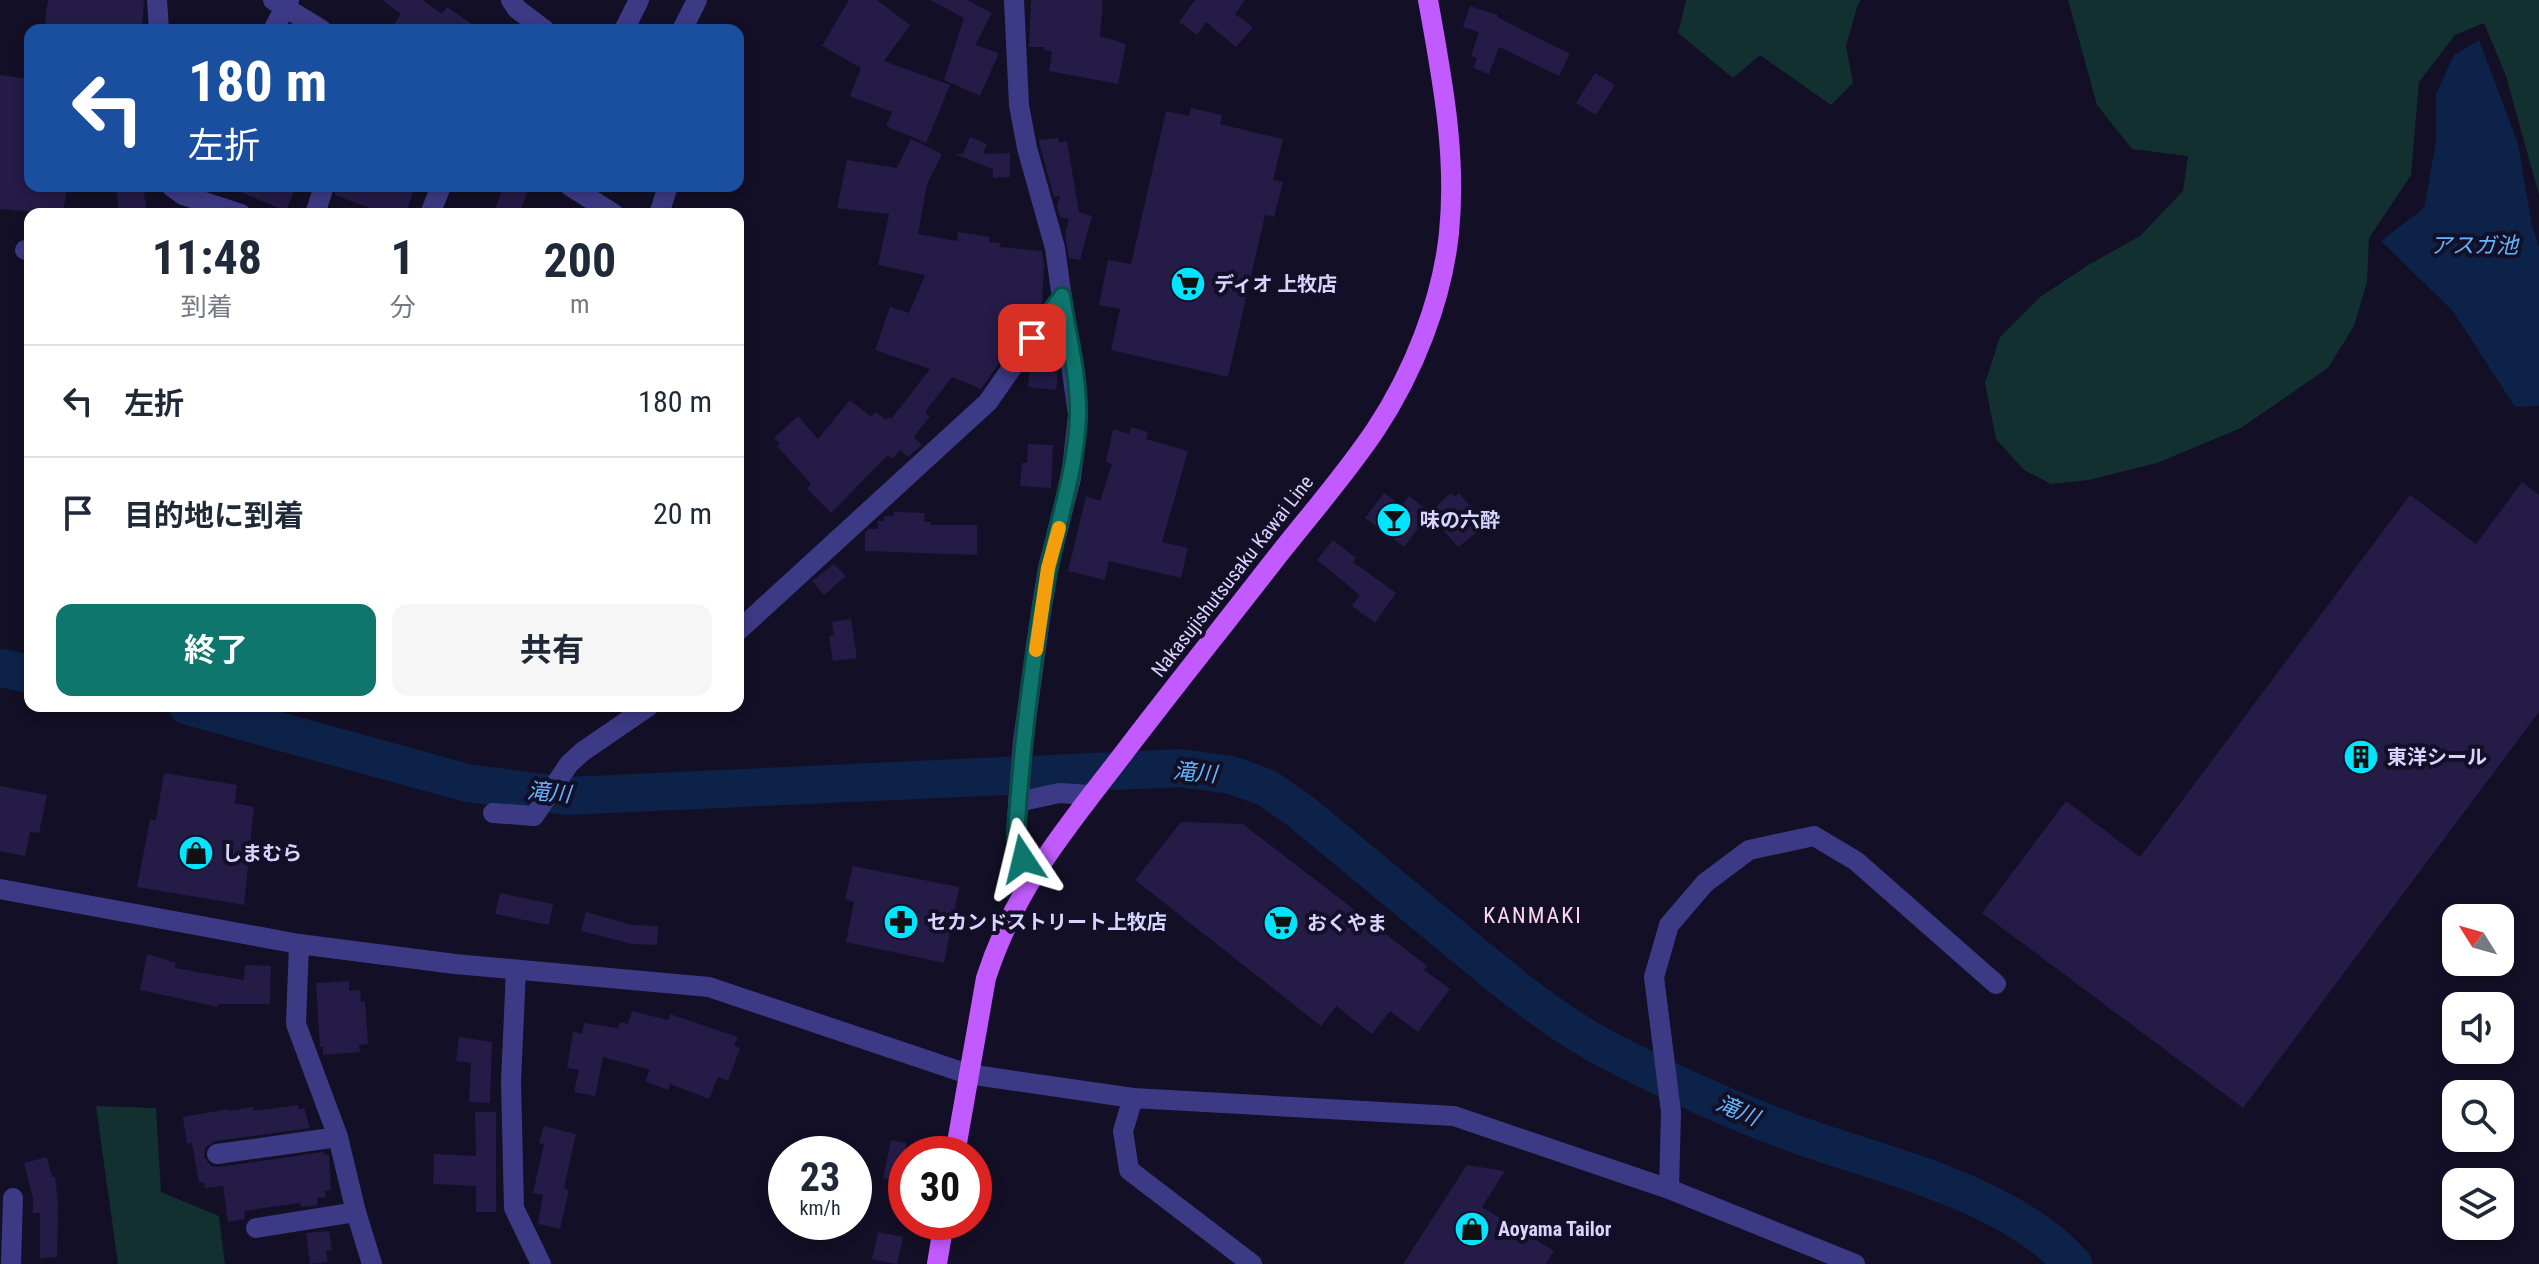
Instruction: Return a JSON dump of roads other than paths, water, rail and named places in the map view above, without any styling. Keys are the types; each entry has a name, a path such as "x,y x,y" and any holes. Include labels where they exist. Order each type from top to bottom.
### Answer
{"main road":[{"name":"Nakasujishutsusaku Kawai Line","path":"958,1136 978,1009 995,951 1036,869 1375,430 1400,386 1427,325 1444,263 1452,195 1448,112 1428,0"},
{"path":"937,1264 941,1240"}],"street":[{"path":"157,0 159,24"},
{"path":"511,0 517,9 537,24"},
{"path":"627,24 639,0"},
{"path":"685,24 697,0"},
{"path":"1014,0 1019,105 1027,148 1055,248 1078,415 1071,478 1048,568 1023,741 1017,847 1023,859 1036,869"},
{"path":"275,24 282,2 313,24"},
{"path":"179,192 224,208"},
{"path":"579,192 605,208"},
{"path":"744,626 988,402 1062,296"},
{"path":"493,813 534,816 569,764 640,712"},
{"path":"1018,802 1059,793 1091,795"},
{"path":"1669,1189 1671,1112 1654,977 1669,925 1705,883 1749,850 1814,836 1856,861 1996,984"},
{"path":"0,889 299,944 516,970 709,987 968,1074 1133,1098 1454,1116 1669,1189 1855,1264"},
{"path":"299,944 296,1024 338,1137 372,1264"},
{"path":"516,970 511,1081 514,1208 541,1264 560,1264"},
{"path":"1133,1098 1123,1131 1129,1170 1252,1264"},
{"path":"217,1154 338,1137"},
{"path":"7,1252 13,1198"},
{"path":"256,1228 356,1212"}],"water":[{"name":"アスガ池","path":"2479,40 2518,144 2532,225 2539,247 2539,406 2515,407 2453,311 2381,241 2424,208 2436,142 2436,94 2454,55"}],"waterway":[{"name":"滝川","path":"0,668 24,673"},
{"name":"滝川","path":"210,712 467,783 566,796 1180,768 1231,775 1267,788 1300,811 1512,986 1576,1032 1666,1079 1755,1119 1909,1171 1982,1200 2046,1239 2073,1264"}],"place":[{"name":"ディオ 上牧店","path":"1188,284"},
{"name":"味の六酔","path":"1394,520"},
{"name":"東洋シール","path":"2361,757"},
{"name":"しまむら","path":"196,853"},
{"name":"セカンドストリート上牧店","path":"901,922"},
{"name":"おくやま","path":"1281,923"},
{"name":"Aoyama Tailor","path":"1472,1229"}],"district":[{"name":"KANMAKI","path":"1533,915"}]}
